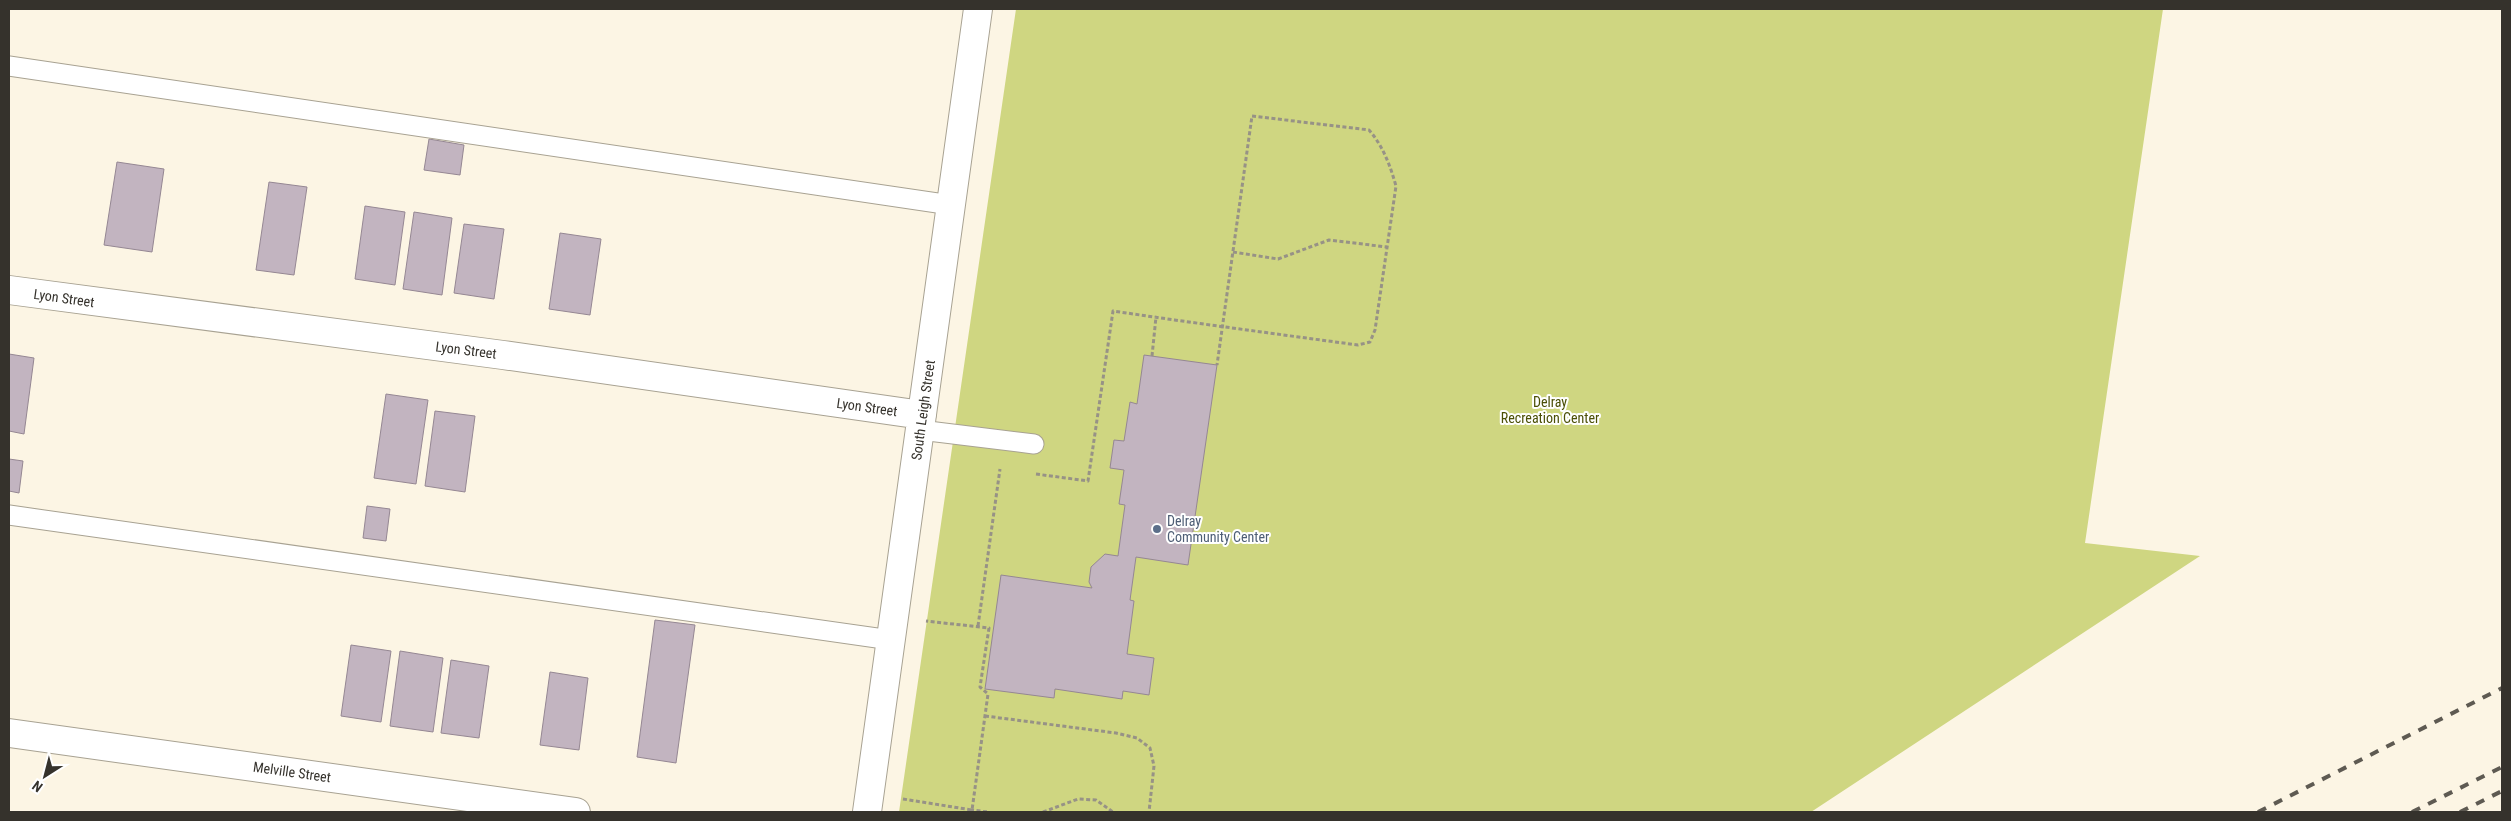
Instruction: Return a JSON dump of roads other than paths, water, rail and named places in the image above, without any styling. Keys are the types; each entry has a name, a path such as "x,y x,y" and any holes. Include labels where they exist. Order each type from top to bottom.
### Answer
{"street":[{"name":"South Leigh Street","path":"867,812 978,9"},
{"name":"Lyon Street","path":"9,290 503,355 921,423"},
{"name":"Melville Street","path":"9,732 576,812"}],"lane":[{"path":"9,66 951,205"},
{"path":"921,423 1034,444"},
{"path":"9,515 891,640"}],"railway":[{"path":"2258,812 2502,688"},
{"path":"2412,812 2502,767"},
{"path":"2460,812 2502,791"}],"place":[{"name":"Delray Community Center","path":"1157,529"}],"park label":[{"name":"Delray Recreation Center","path":"1550,410"}]}
